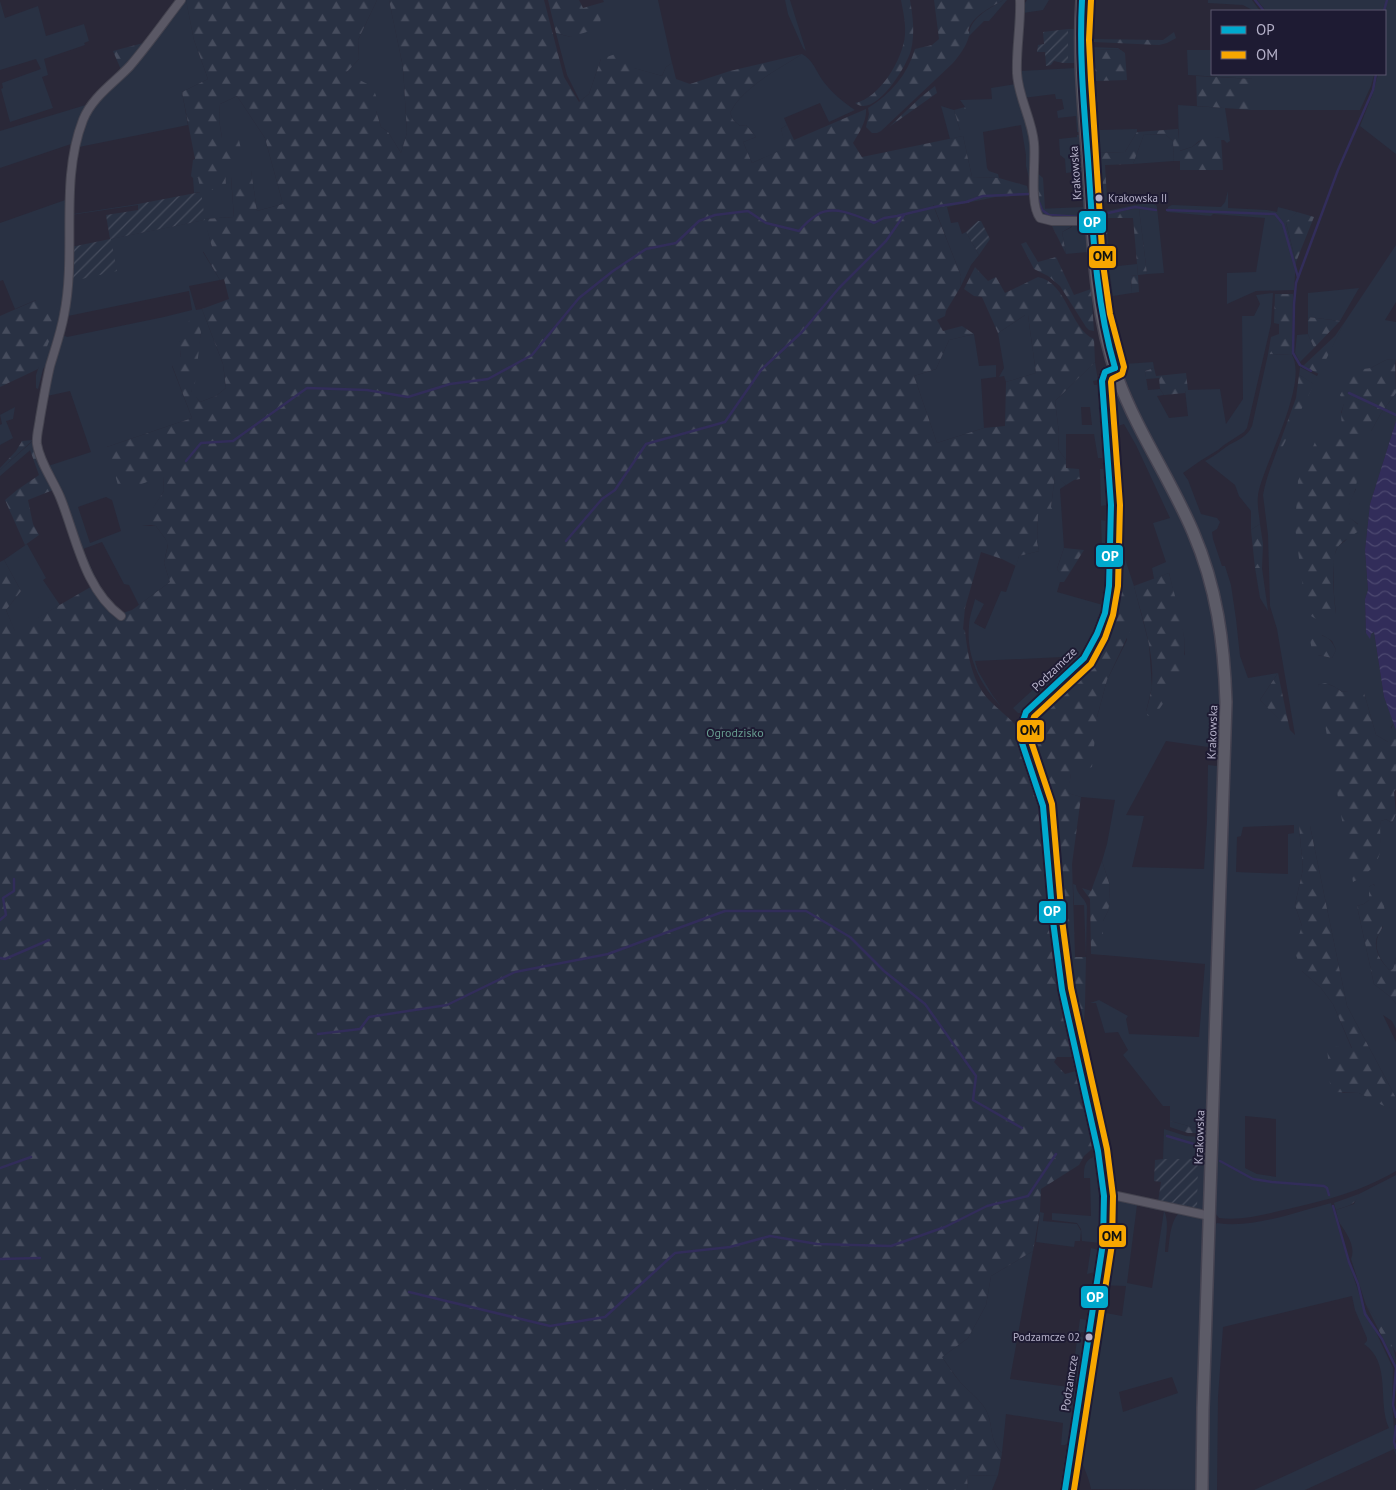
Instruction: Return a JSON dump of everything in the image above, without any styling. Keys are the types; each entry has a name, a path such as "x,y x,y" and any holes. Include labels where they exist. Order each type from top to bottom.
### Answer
{"main road":[{"name":"Krakowska","path":"1082,0 1081,54 1094,270 1098,304 1114,368 1134,417 1186,516 1200,549 1217,608 1225,658 1226,702 1202,1490"}],"street":[{"path":"121,616 113,610 104,598 88,572 74,540 60,497 40,454 37,438 50,367 65,315 71,179 81,127 88,109 129,67 181,0"},
{"path":"1020,0 1017,75 1021,99 1033,134 1035,164 1033,198 1036,212 1040,218 1048,220 1092,221"},
{"name":"Podzamcze","path":"1065,1490 1103,1243 1104,1196 1098,1151 1062,990 1053,921 1043,806 1020,732 1022,720 1029,709 1084,658 1101,627 1105,613 1109,586 1111,505 1102,381 1105,372 1114,368"},
{"path":"1104,1196 1117,1196 1210,1216"}],"green space":[{"path":"183,0 186,0 194,40 208,79 182,92 188,125 79,147 73,183 73,214 138,205 71,215 73,180 78,143 89,113 100,98 139,59"},
{"name":"Ogrodzisko","path":"186,0 377,0 358,40 359,59 346,73 373,87 379,105 376,111 381,127 388,132 401,153 407,133 403,67 389,0 544,0 564,77 579,102 589,94 601,59 624,51 634,68 662,76 666,67 672,63 676,79 690,84 730,71 802,54 772,72 752,87 743,95 730,113 733,120 740,126 746,125 756,137 743,142 752,163 786,148 781,129 787,125 794,140 866,109 864,122 853,143 862,157 963,136 972,177 999,178 1027,186 1029,195 995,197 947,207 933,205 961,276 960,288 945,316 937,320 943,331 962,326 974,334 949,340 936,369 914,376 937,443 984,428 1005,426 1006,382 1036,373 1028,315 1025,315 998,333 982,297 974,296 964,289 975,267 988,281 996,277 1005,293 1038,277 1048,281 1056,287 1079,326 1094,339 1095,362 1055,401 1059,434 1058,449 1066,460 1066,468 1079,469 1080,479 1066,485 1055,475 1051,507 1054,512 1038,515 1037,542 1039,551 1019,556 1016,566 981,552 965,608 963,629 975,678 985,695 1017,727 1018,739 1039,807 1043,826 1056,970 1072,1055 1071,1057 1057,1057 1054,1062 1065,1074 1076,1071 1093,1148 1084,1156 1079,1165 1041,1189 1040,1211 1033,1251 991,1276 986,1305 968,1338 942,1357 987,1413 994,1442 1002,1453 998,1475 967,1476 968,1490 0,1490 0,562 4,560 21,591 6,610 15,631 94,585 97,591 123,613 132,610 170,582 164,563 168,545 165,538 156,526 141,526 164,491 163,476 120,492 107,447 192,418 172,365 181,357 180,332 184,325 193,317 198,322 201,332 195,383 191,391 200,402 216,396 226,388 223,364 202,309 229,299 224,279 220,280 203,251 212,247 204,219 234,217 231,176 251,170 257,211 283,204 265,138 237,96 220,104 219,120 222,138 239,140 243,159 225,162 226,187 201,192 198,178 191,176 193,160 195,159 182,92 208,79 194,40"},
{"path":"377,0 389,0 403,67 407,133 401,153 388,132 381,127 376,111 346,73 359,59 358,40"},
{"path":"548,0 579,0 583,8 604,2 599,28 571,37 556,33"},
{"path":"603,0 658,0 672,63 666,67 662,76 601,59 589,94 580,101 567,75 556,33 571,37 604,2"},
{"path":"785,0 790,0 806,51 788,14"},
{"path":"901,0 910,0 912,13 913,38 908,58 897,78 872,104 863,106 855,103 864,100 881,86 889,76 900,55 905,35"},
{"path":"934,0 1003,0 984,11 975,19 968,29 967,43 953,63 881,131 872,133 866,127 869,114 868,108 884,97 897,83 908,67 915,49 932,45 939,39"},
{"path":"1003,0 1007,0 989,21 984,21 969,36 972,24 976,19"},
{"path":"1027,0 1049,0 1043,10 1023,13 1023,6"},
{"path":"1208,0 1252,0 1259,10 1252,10 1243,5 1208,3"},
{"path":"1257,0 1396,0 1396,154 1360,126 1378,75 1386,75 1386,10 1265,10"},
{"path":"0,1 5,18 38,6 46,36 84,24 89,41 84,43 85,45 44,59 48,75 42,77 53,108 10,122 1,89 3,88 2,83 41,69 36,59 0,70"},
{"path":"1068,29 1075,29 1077,63 1068,63"},
{"path":"1068,29 1068,63 1054,61 1051,65 1046,66 1045,52 1037,52 1038,45 1044,44 1043,32"},
{"path":"1174,32 1176,38 1159,45 1094,42 1092,39 1163,40"},
{"path":"147,42 122,72 113,51"},
{"path":"1089,47 1093,103 1089,103 1086,49"},
{"path":"1091,47 1118,48 1121,50 1093,49 1098,102 1095,102"},
{"path":"1093,49 1121,50 1125,53 1127,80 1096,81"},
{"path":"1187,50 1211,50 1211,75 1374,75 1360,110 1252,110 1252,79 1188,75"},
{"path":"802,54 812,63 830,89 855,110 829,122 820,103 784,118 787,125 781,129 787,148 752,163 743,142 756,137 746,125 740,126 733,120 730,113 743,95 752,87 772,72"},
{"path":"1076,68 1081,132 1077,132 1076,116 1058,118 1057,111 1064,109 1062,99 1056,99 1055,94 1023,98 1020,71"},
{"path":"1196,76 1253,79 1252,110 1197,106"},
{"path":"1016,84 1032,135 1032,190 1026,166 1021,125 983,132 987,168 989,171 998,174 999,178 972,177 963,136 950,139 941,106 954,110 960,130 965,107 960,100 992,99 991,88"},
{"path":"935,86 937,93 889,127 921,97"},
{"path":"237,96 265,138 283,204 257,211 251,171 231,177 234,217 205,219 212,248 203,252 220,280 189,286 196,310 202,309 223,364 226,388 216,396 200,402 192,393 201,332 190,321 181,333 181,358 172,366 192,418 107,447 163,476 164,491 142,526 156,526 168,544 164,563 170,582 139,605 129,585 124,584 102,542 83,549 101,587 96,581 81,551 48,466 91,452 70,391 47,396 71,247 73,281 110,239 204,220 200,192 194,193 193,178 198,177 226,187 219,120 220,104","holes":["189,291 192,310 67,337 63,335 68,316","106,497 112,500 121,531 90,543 78,507"]},
{"path":"89,104 74,143 0,168 0,131"},
{"path":"1178,105 1225,108 1230,141 1227,143 1221,140 1221,137 1199,141 1192,147 1179,151"},
{"path":"965,107 970,123 960,130 954,110"},
{"path":"1093,110 1097,186 1093,172 1090,111"},
{"path":"1098,111 1100,130 1137,129 1125,152 1098,153 1096,112"},
{"path":"1178,129 1180,151 1192,147 1203,139 1221,137 1223,170 1180,170 1180,161 1174,161 1173,141 1166,135 1144,134 1133,164 1105,165 1107,199 1114,199 1101,202 1098,153 1125,152 1137,132"},
{"path":"1144,134 1166,135 1173,141 1174,161 1133,164"},
{"path":"1077,135 1081,135 1083,171 1066,173 1065,159 1060,155 1059,139 1077,137"},
{"path":"1036,172 1043,178 1045,209 1038,209"},
{"path":"1081,177 1084,177 1085,218 1078,220 1043,216 1038,209 1083,207"},
{"path":"1228,191 1228,208 1277,212 1278,207 1297,212 1286,223 1296,262 1294,290 1256,291 1227,304 1227,273 1256,272 1265,218 1167,212 1168,207 1172,205 1221,207 1225,202"},
{"path":"201,192 205,220 111,239 117,271 73,281 71,247 110,239 106,215 138,210 138,204"},
{"path":"68,199 65,304 50,361 43,369 38,389 36,388 36,375 39,366 36,300 15,309 3,280 0,281 0,223"},
{"path":"1150,203 1157,207 1164,273 1147,274 1139,209 1104,215 1104,217 1101,212"},
{"path":"933,204 947,207 951,223 958,222 962,234 966,232 979,255 971,265 960,288 961,276"},
{"path":"1139,209 1147,274 1138,275 1133,218 1104,218 1103,215"},
{"path":"1297,212 1314,217 1296,262 1286,222"},
{"path":"978,221 981,221 990,239 979,255 966,232"},
{"path":"1101,221 1107,230 1113,296 1109,297"},
{"path":"1072,223 1082,224 1086,227 1088,252 1066,254 1062,232 1072,227"},
{"path":"1072,223 1072,226 1062,232 1066,254 1051,224"},
{"path":"1026,242 1038,262 1056,257 1074,295 1091,289 1094,331 1086,327 1060,286 1048,276 1034,269 1021,244"},
{"path":"1396,245 1396,302 1385,320 1396,322 1396,364 1395,359 1386,360 1371,368 1355,371 1341,413 1371,431 1381,413 1396,393 1396,421 1370,504 1365,550 1368,590 1365,599 1366,633 1371,634 1374,632 1384,697 1394,723 1391,727 1394,743 1388,742 1376,735 1364,693 1342,692 1331,685 1318,685 1381,845 1379,829 1381,821 1386,819 1392,823 1396,814 1396,957 1393,969 1389,970 1381,960 1377,949 1377,938 1383,927 1374,884 1369,887 1369,900 1357,906 1374,984 1392,998 1396,1004 1396,1029 1392,1021 1383,1015 1396,1042 1396,1098 1347,1006 1310,826 1299,826 1303,869 1295,905 1302,926 1302,971 1321,988 1333,1004 1352,1049 1342,1093 1359,1093 1396,1110 1396,1171 1369,1185 1317,1202 1236,1219 1219,1218 1215,1213 1231,695 1226,623 1223,606 1207,554 1141,417 1110,335 1112,331 1116,332 1124,364 1153,362 1154,368 1145,371 1148,390 1160,389 1164,395 1157,396 1169,418 1188,416 1185,390 1220,389 1226,424 1243,399 1242,316 1254,316 1260,304 1256,295 1273,293 1271,324 1247,428 1244,432 1183,473 1188,480 1201,514 1217,518 1220,522 1217,529 1212,532 1213,539 1231,585 1240,656 1248,678 1278,673 1260,700 1295,735 1277,629 1270,606 1268,535 1263,495 1279,445 1280,450 1313,384 1299,375 1300,367 1317,376 1344,323","holes":["1298,481 1356,489 1350,502 1348,517 1358,524 1345,541 1338,546 1333,558 1336,615","1322,635 1332,641 1336,650 1332,658 1318,655","1294,825 1294,833 1288,834 1288,874 1236,872 1237,837 1241,836 1243,827","1245,1116 1276,1119 1276,1177 1257,1174 1245,1168"]},
{"path":"1137,264 1138,275 1131,276 1132,293 1113,296 1109,267"},
{"path":"1138,275 1139,292 1132,293 1131,276"},
{"path":"1359,288 1340,321 1308,317 1308,293"},
{"path":"1275,294 1293,294 1292,355 1268,354 1271,337 1279,334 1279,324 1274,323"},
{"path":"41,298 55,305 60,314 38,369 0,387 0,316"},
{"path":"1025,315 1028,315 1036,373 1006,382 1004,376 999,377 1004,368 998,333"},
{"path":"1308,317 1340,321 1314,348 1308,334"},
{"path":"1344,323 1319,374 1303,366 1335,336"},
{"path":"974,334 979,366 996,365 996,377 981,379 984,428 937,443 914,376 936,369 949,340"},
{"path":"1308,334 1314,348 1300,362 1295,353 1297,335"},
{"path":"1268,354 1292,355 1296,368 1295,383 1285,421 1263,476 1258,494 1260,524 1251,530 1251,511 1239,496 1235,485 1205,461 1250,430"},
{"path":"1395,359 1396,393 1381,413 1371,431 1356,437 1344,428 1342,423 1344,404 1340,395 1355,370 1371,368 1386,360"},
{"path":"1095,362 1098,380 1093,381 1094,385 1098,385 1103,458 1098,458 1094,434 1066,434 1066,460 1058,449 1059,434 1055,401","holes":["1081,407 1090,407 1092,425 1082,425"]},
{"path":"1154,368 1156,376 1186,373 1188,390 1185,393 1164,395 1160,389 1159,378 1146,379 1145,371"},
{"path":"1299,375 1314,384 1280,452 1279,445 1296,398"},
{"path":"1110,384 1116,388 1139,441 1177,510 1196,553 1210,603 1217,653 1219,756 1217,759 1208,760 1208,747 1166,741 1126,815 1144,816 1132,867 1204,869 1208,765 1218,767 1207,1131 1197,1133 1199,1129 1170,1121 1170,1106 1163,1106 1123,1055 1128,1050 1118,1032 1105,1033 1096,1003 1090,1003 1099,1000 1128,1016 1126,1019 1129,1034 1199,1037 1205,964 1103,955 1103,921 1110,901 1109,883 1102,861 1115,800 1081,797 1067,793 1071,774 1097,717 1107,680 1127,640 1122,573 1113,575 1115,539 1123,543 1124,556 1149,644 1152,687 1146,712 1185,654 1184,637 1169,573 1154,579 1152,568 1166,562 1153,523 1170,518 1136,445 1124,424 1118,426 1120,461 1112,461 1106,390"},
{"path":"15,407 13,419 6,421 13,438 0,445 0,425 2,424 0,415"},
{"path":"1319,433 1361,445 1357,481 1350,504 1349,517 1362,528 1342,542 1337,548 1333,571 1336,615 1330,621 1321,622 1306,613 1295,527 1298,481"},
{"path":"35,439 35,446 0,476 0,470"},
{"path":"33,440 0,470 22,441"},
{"path":"35,446 53,490 28,500 33,524 39,535 25,545 5,500 39,475 30,450"},
{"path":"1100,469 1103,469 1107,488 1107,505 1101,506"},
{"path":"1114,473 1120,483 1123,538 1117,535 1115,531"},
{"path":"1055,474 1066,485 1060,489 1064,548 1057,569 1062,575 1057,592 1103,605 1093,632 1073,664 1031,701 1021,713 1018,713 1013,708 1063,662 1063,657 975,661 978,671 1001,706 987,689 976,669 972,659 969,637 970,619 975,599 984,604 974,623 985,629 1001,591 1006,592 1019,556 1039,551 1037,542 1038,515 1051,507"},
{"path":"1101,520 1107,521 1107,553 1102,552"},
{"path":"1260,524 1263,544 1262,568 1255,568 1251,530"},
{"path":"27,544 46,578 43,580 60,605 15,632 6,610 21,591 4,560"},
{"path":"1064,548 1084,550 1064,582 1059,582 1061,575 1057,569"},
{"path":"1255,568 1262,568 1268,611 1260,598"},
{"path":"1122,572 1132,627 1107,680 1097,717 1092,767 1071,774 1068,793 1081,797 1072,864 1075,957 1086,957 1083,1035 1076,1044 1053,891 1044,798 1026,744 1026,722 1030,712 1080,667 1100,638 1112,597 1113,575"},
{"path":"1169,573 1184,637 1184,656 1182,667 1164,702 1157,711 1148,716 1146,712 1152,686 1152,661 1134,586"},
{"path":"1309,634 1329,639 1336,650 1332,658 1318,655 1313,656"},
{"path":"1278,673 1290,731 1260,700"},
{"path":"1325,683 1342,692 1348,691 1352,686 1360,687 1364,693 1376,735 1388,742 1393,742 1389,733 1394,723 1396,730 1396,789 1394,792 1396,814 1392,823 1386,819 1381,821 1381,845 1376,863 1364,876 1353,882 1318,685"},
{"path":"1299,825 1310,826 1347,1006 1396,1098 1396,1110 1359,1093 1336,1092 1330,1084 1327,1046 1352,1048 1333,1004 1321,988 1302,971 1294,950 1302,926 1295,905 1303,869"},
{"path":"1102,861 1109,883 1110,901 1103,921 1103,955 1091,954 1090,899 1082,888 1091,891"},
{"path":"1073,884 1076,885 1077,891 1087,906 1086,957 1084,905 1074,905"},
{"path":"1373,884 1380,893 1385,911 1384,923 1376,941 1378,953 1389,970 1393,969 1396,957 1396,1004 1392,998 1374,984 1357,906 1369,900 1369,887"},
{"path":"1170,1121 1199,1129 1197,1133 1188,1133 1170,1127"},
{"path":"1164,1129 1186,1136 1203,1137 1207,1141 1204,1211 1169,1204 1197,1159 1163,1159"},
{"path":"1101,1131 1103,1131 1116,1190 1112,1190 1109,1187 1100,1135"},
{"path":"1096,1156 1101,1192 1100,1243 1082,1241 1081,1229 1077,1223 1052,1220 1052,1213 1091,1216 1090,1178 1084,1178 1084,1170 1087,1162"},
{"path":"1198,1159 1197,1210 1158,1202 1161,1182 1154,1181 1155,1160"},
{"path":"1396,1175 1396,1353 1366,1305 1351,1259 1352,1245 1339,1222 1336,1210 1354,1204 1359,1194"},
{"path":"1359,1194 1356,1201 1336,1210 1334,1203"},
{"path":"1110,1200 1157,1207 1157,1210 1137,1205 1127,1283 1152,1288 1164,1211 1167,1226 1165,1252 1168,1252 1172,1225 1180,1212 1204,1220 1197,1490 1091,1489 1078,1451 1076,1437 1095,1311 1122,1316 1126,1286 1099,1285 1105,1254","holes":["1172,1377 1178,1393 1123,1412 1119,1392"]},
{"path":"1331,1203 1363,1305 1393,1368 1392,1403 1396,1456 1394,1449 1305,1490 1254,1490 1389,1428 1384,1407 1381,1372 1378,1361 1373,1352 1364,1344 1367,1338 1355,1310 1352,1296 1223,1327 1218,1397 1217,1490 1208,1490 1209,1368 1215,1225 1217,1223 1245,1224 1259,1222"},
{"path":"1040,1212 1044,1213 1043,1221 1077,1224 1081,1231 1080,1241 1075,1241 1074,1247 1036,1242"},
{"path":"1091,1248 1099,1250 1095,1272 1087,1274"},
{"path":"1033,1251 1010,1379 1076,1388 1068,1443 1061,1445 1063,1423 1006,1414 1002,1453 994,1442 989,1419 984,1407 960,1382 942,1357 968,1338 986,1305 991,1276"},
{"path":"1366,1305 1390,1340 1396,1364"},
{"path":"1080,1319 1087,1320 1086,1332 1081,1332 1080,1336 1084,1338 1078,1379 1077,1382 1071,1383"},
{"path":"1074,1461 1079,1472 1079,1490 1069,1490"},
{"path":"998,1475 992,1490 968,1490 967,1476"}],"water":[{"path":"1396,421 1396,730 1384,697 1374,632 1371,634 1370,639 1366,633 1365,599 1368,590 1365,550 1370,504"}],"waterway":[{"path":"1255,0 1263,10"},
{"path":"1384,10 1387,0"},
{"path":"1311,371 1300,365 1293,353 1296,283 1338,170 1373,90 1376,75"},
{"path":"186,461 201,443 233,441 307,388 367,390 408,397 450,384 488,379 532,355 579,298 613,271 646,249 676,243 699,221 715,215 748,211 766,223 799,231 807,222 823,212 846,212 874,223 884,218 966,202 983,196 1029,194"},
{"path":"1037,197 1042,210 1049,215 1082,217"},
{"path":"1104,214 1135,207 1156,210"},
{"path":"1167,210 1275,214 1283,224 1298,277"},
{"path":"566,541 602,499 615,490 646,444 725,422 761,370 802,332 839,288 886,241 904,215"},
{"path":"1349,393 1396,415"},
{"path":"0,920 6,915 3,898 14,891 14,879"},
{"path":"318,1034 360,1029 369,1017 447,1005 515,972 608,954 725,911 806,911 850,937 884,971 925,1004 976,1076 973,1100 1022,1128"},
{"path":"0,958 5,959 49,940"},
{"path":"1167,1136 1204,1147"},
{"path":"409,1292 550,1326 605,1317 675,1253 730,1247 770,1236 817,1244 891,1246 945,1227 987,1206 1028,1196 1056,1154"},
{"path":"0,1168 31,1157"},
{"path":"1220,1161 1253,1179 1324,1186 1327,1188 1329,1195"},
{"path":"1333,1206 1349,1262 1358,1284 1365,1314 1382,1339 1396,1368 1393,1405 1396,1417"},
{"path":"0,1259 40,1258"},
{"path":"1396,1426 1394,1442 1396,1448"}],"transit line":[{"name":"OP","path":"1082,0 1082,80 1093,239 1103,317 1115,368"},
{"name":"OM","path":"1074,1490 1112,1244 1113,1196 1107,1149 1071,988 1062,920 1052,804 1031,741 1030,728 1034,717 1091,664 1105,638 1113,615 1118,586 1120,505 1111,382 1112,379 1122,374 1124,367 1110,314 1103,264 1089,40 1091,0"},
{"name":"OP","path":"1065,1490 1103,1243 1104,1196 1098,1151 1062,990 1053,921 1043,806 1022,743 1021,727 1026,712 1084,658 1097,634 1105,613 1109,586 1111,505 1102,381 1105,372 1115,368"}],"place":[{"name":"Krakowska II","path":"1099,198"},
{"name":"Podzamcze 02","path":"1089,1337"}]}
